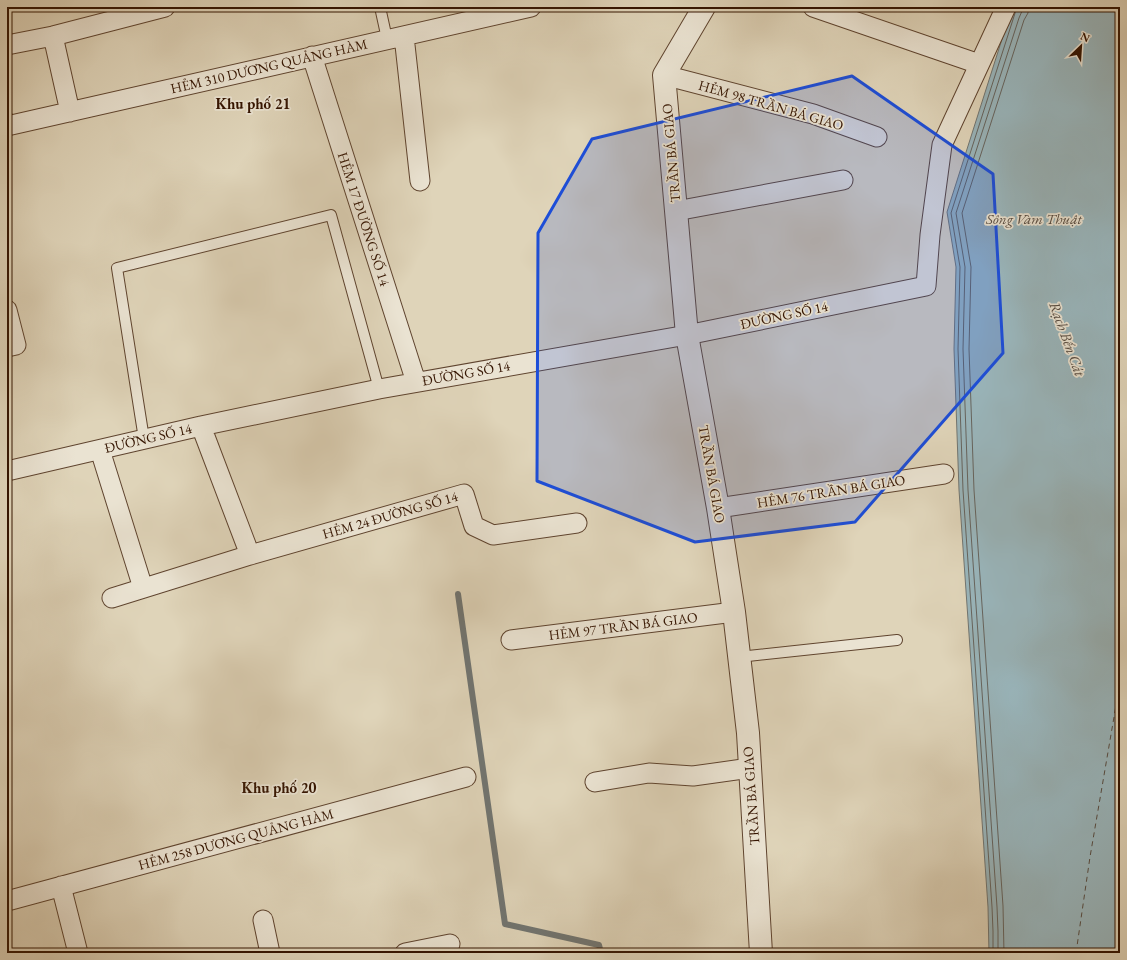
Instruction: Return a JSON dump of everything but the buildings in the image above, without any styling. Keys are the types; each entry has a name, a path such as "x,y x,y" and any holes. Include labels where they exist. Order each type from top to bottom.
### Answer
{"street":[{"path":"7,45 53,36 165,7"},
{"name":"HẺM 310 DƯƠNG QUẢNG HÀM","path":"7,126 531,7"},
{"path":"664,75 704,7"},
{"path":"813,7 979,64 1006,7"},
{"path":"53,36 70,112"},
{"path":"395,38 420,180"},
{"name":"HẺM 17 ĐƯỜNG SỐ 14","path":"312,56 416,382"},
{"name":"ĐƯỜNG SỐ 14","path":"7,471 201,426 379,389 687,335 926,286 930,235 942,145 979,64"},
{"name":"HẺM 98 TRẦN BÁ GIAO","path":"664,75 813,114 877,137"},
{"name":"TRẦN BÁ GIAO","path":"664,75 687,335 718,508 734,612 748,733 761,953"},
{"path":"676,211 843,180"},
{"path":"7,310 16,345 7,347"},
{"path":"201,426 250,555"},
{"path":"100,450 143,588"},
{"name":"HẺM 76 TRẦN BÁ GIAO","path":"718,508 944,474"},
{"name":"HẺM 24 ĐƯỜNG SỐ 14","path":"112,598 250,555 464,494 474,526 494,536 577,523"},
{"name":"HẺM 97 TRẦN BÁ GIAO","path":"511,640 734,612"},
{"path":"595,782 648,773 693,776 750,768"},
{"name":"HẺM 258 DƯƠNG QUẢNG HÀM","path":"7,901 466,777"},
{"path":"61,886 78,953"},
{"path":"263,920 270,953"},
{"path":"405,953 450,944"}],"lane":[{"path":"380,7 395,38"},
{"path":"144,439 116,268 331,216 379,389"},
{"path":"739,657 897,640"}],"highlighted area":[{"path":"852,76 993,174 1003,353 855,522 695,542 537,481 538,233 592,139"}],"water":[{"name":"Sông Vàm Thuật","path":"1014,7 1120,7 1120,953 989,953 988,907 959,490 954,349 956,267 947,212 1010,14"}],"waterway":[{"path":"458,594 505,924 599,945 601,953"}],"ferry route":[{"path":"1076,953 1090,857 1120,682"}],"district":[{"name":"Khu phố 21","path":"253,104"},
{"name":"Khu phố 20","path":"279,788"}],"water label":[{"name":"Rạch Bến Cát","path":"1067,339"}]}
